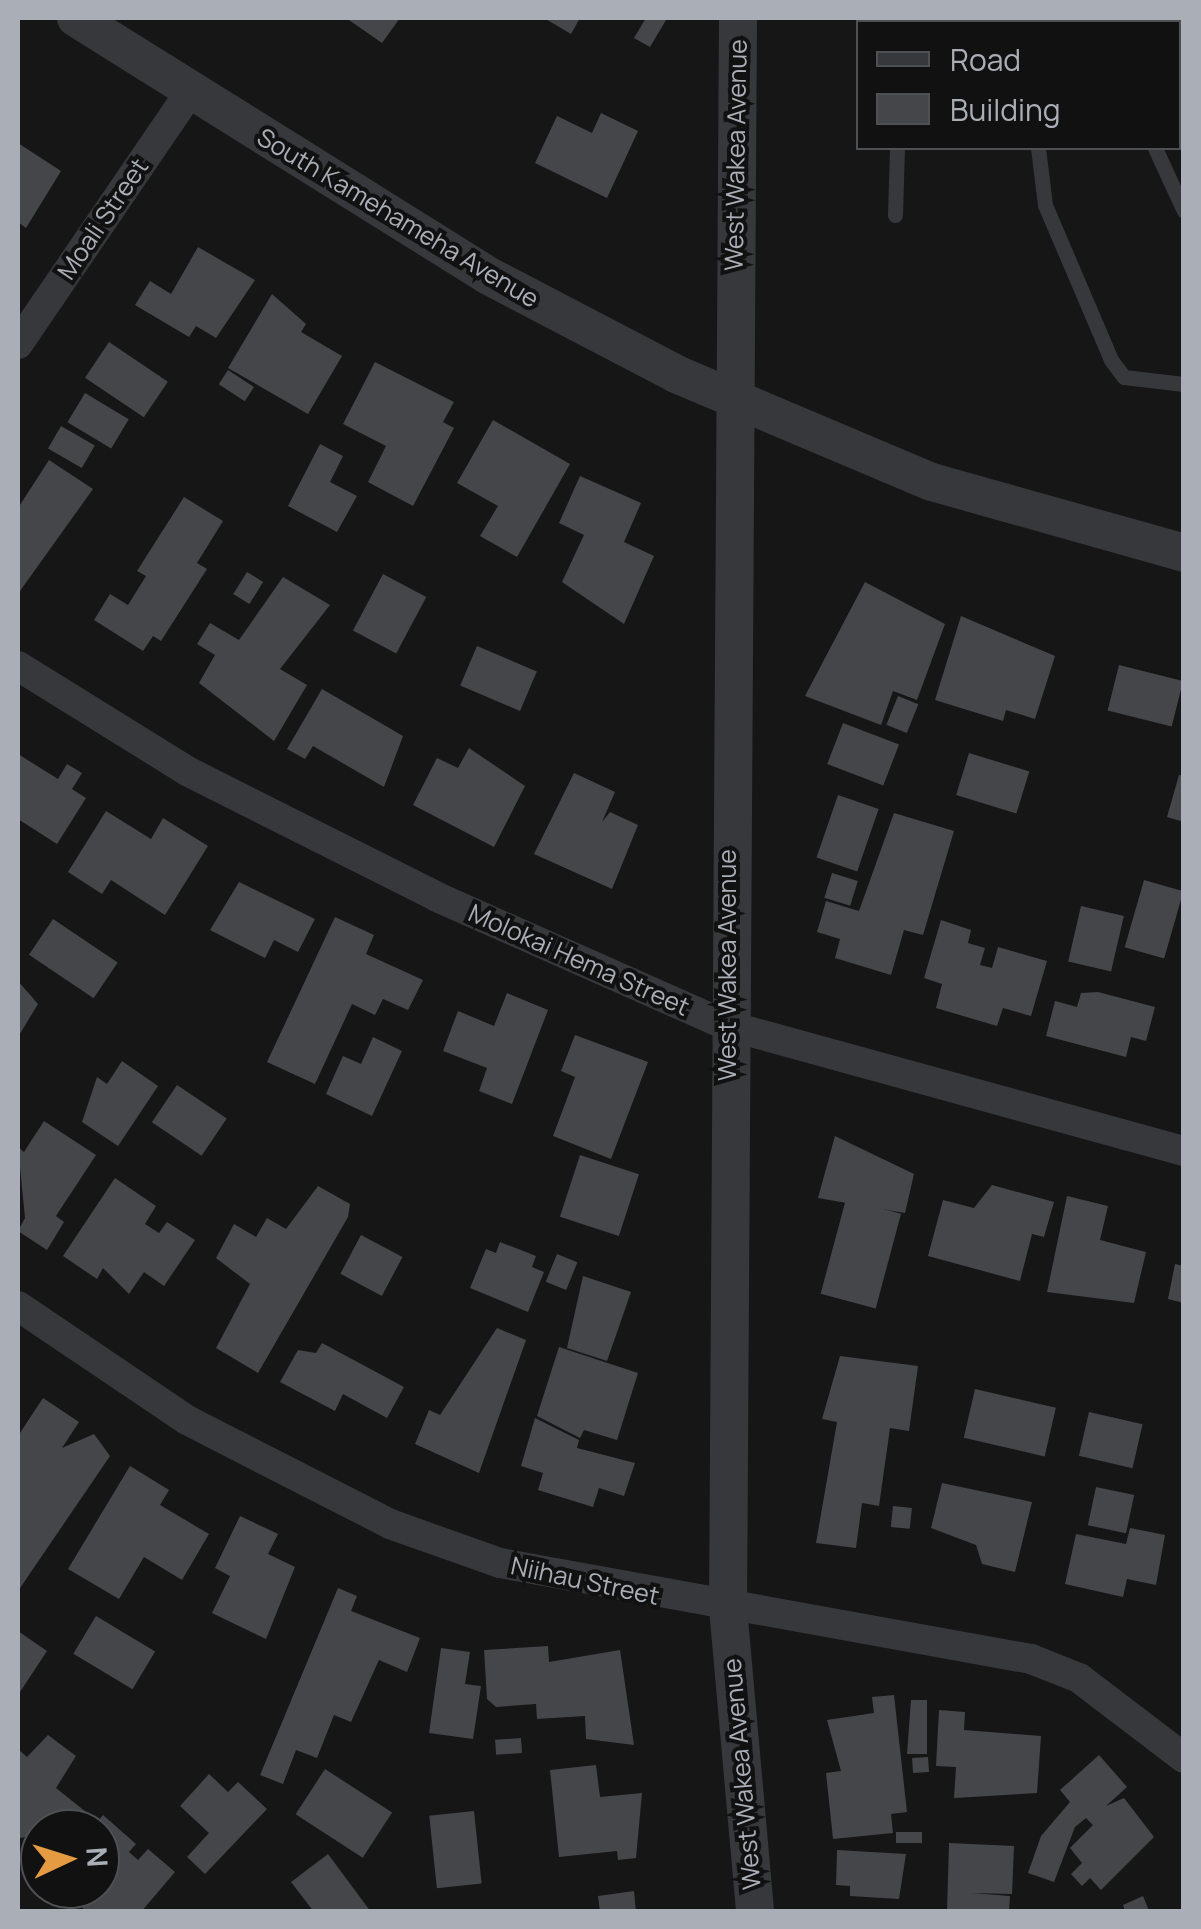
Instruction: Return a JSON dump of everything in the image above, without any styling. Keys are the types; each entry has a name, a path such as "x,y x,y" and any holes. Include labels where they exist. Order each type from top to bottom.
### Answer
{"street":[{"name":"South Kamehameha Avenue","path":"76,18 188,93 487,275 732,397 932,482 1184,553"},
{"name":"West Wakea Avenue","path":"738,18 726,1025 728,1608 755,1912"},
{"name":"Moali Street","path":"18,344 188,93"},
{"name":"Molokai Hema Street","path":"18,666 224,790 726,1025 1184,1151"},
{"name":"Niihau Street","path":"18,1306 186,1420 390,1524 500,1563 728,1608 1031,1659 1079,1678 1184,1758"}],"lane":[{"path":"894,215 897,150"},
{"path":"1038,150 1046,206 1111,360 1124,377 1184,384"},
{"path":"1156,150 1184,211"}],"building":[{"path":"346,18 400,18 382,43"},
{"path":"544,18 580,18 571,34"},
{"path":"646,18 666,20 650,47 634,38"},
{"path":"601,113 638,131 607,198 535,163 557,116 592,133"},
{"path":"18,143 61,171 26,228 18,222"},
{"path":"198,247 255,280 216,338 196,326 189,337 135,305 150,281 171,294"},
{"path":"272,294 306,324 301,332 342,356 308,414 228,368"},
{"path":"109,342 168,382 144,417 85,378"},
{"path":"375,362 454,402 443,422 454,428 413,506 368,482 386,446 343,424"},
{"path":"228,370 254,387 245,401 219,384"},
{"path":"85,393 129,419 111,448 67,422"},
{"path":"493,420 570,464 517,557 480,536 498,506 457,483"},
{"path":"61,426 95,446 82,468 48,449"},
{"path":"320,444 343,456 330,482 357,496 337,532 288,506"},
{"path":"49,460 93,489 20,591 18,508"},
{"path":"580,476 641,503 624,542 654,556 624,624 562,582 584,535 559,523"},
{"path":"184,497 223,521 197,563 207,569 161,641 153,636 143,651 94,620 110,594 128,605 146,576 137,571"},
{"path":"247,572 263,582 249,604 233,594"},
{"path":"383,574 426,597 396,654 353,631"},
{"path":"283,577 330,605 280,669 307,685 274,741 199,683 215,655 197,644 210,623 239,640"},
{"path":"865,582 945,624 917,700 893,691 881,725 805,696"},
{"path":"961,616 1055,656 1035,719 1006,710 1003,721 935,700"},
{"path":"477,646 537,671 520,711 460,686"},
{"path":"1119,665 1183,681 1172,727 1108,711"},
{"path":"322,689 403,736 384,787 313,746 305,759 287,749"},
{"path":"898,696 918,704 907,733 886,725"},
{"path":"843,723 899,745 883,786 827,764"},
{"path":"469,748 525,786 494,847 413,805 437,758 458,768"},
{"path":"969,753 1029,771 1016,813 956,795"},
{"path":"18,754 58,779 67,764 82,773 72,789 86,798 57,844 18,819"},
{"path":"574,773 615,792 602,822 610,812 638,825 612,889 534,854"},
{"path":"1179,775 1184,776 1184,822 1167,817"},
{"path":"838,795 879,809 857,871 817,857"},
{"path":"106,811 151,839 163,818 208,846 165,915 111,880 102,894 68,872"},
{"path":"894,813 954,831 923,935 904,930 891,975 835,958 840,939 817,932 826,901 859,911"},
{"path":"832,873 858,881 850,906 824,898"},
{"path":"1144,880 1183,891 1164,959 1125,947"},
{"path":"239,882 315,919 298,952 274,940 265,958 210,930"},
{"path":"1081,906 1124,916 1111,971 1068,962"},
{"path":"335,917 374,935 366,954 423,980 408,1010 383,999 375,1015 352,1004 315,1084 267,1062"},
{"path":"53,919 118,963 94,998 29,955"},
{"path":"941,920 971,930 968,943 985,948 980,965 992,968 998,947 1047,961 1031,1016 1003,1008 997,1026 936,1008 942,984 924,978"},
{"path":"18,981 38,1004 18,1037"},
{"path":"1098,992 1155,1007 1146,1041 1131,1037 1126,1057 1046,1036 1055,1001 1077,1007 1081,993"},
{"path":"507,993 548,1010 512,1104 479,1091 487,1068 443,1051 458,1011 494,1026"},
{"path":"575,1035 648,1062 611,1159 553,1136 575,1077 561,1071"},
{"path":"373,1037 402,1051 372,1116 326,1094 343,1056 361,1064"},
{"path":"122,1061 158,1086 118,1146 82,1122 97,1077 107,1084"},
{"path":"177,1085 227,1119 202,1156 152,1122"},
{"path":"44,1121 96,1155 56,1216 64,1222 47,1250 18,1231 25,1218 18,1147 24,1152"},
{"path":"835,1136 914,1174 905,1213 818,1198"},
{"path":"580,1155 639,1174 619,1236 560,1217"},
{"path":"115,1178 156,1206 145,1224 159,1233 167,1222 195,1240 164,1286 144,1272 129,1294 103,1268 97,1279 63,1256"},
{"path":"992,1185 1054,1202 1044,1237 1032,1234 1020,1281 928,1256 943,1200 974,1208"},
{"path":"318,1186 350,1204 348,1217 258,1373 216,1348 250,1284 216,1258 234,1224 256,1237 267,1218 286,1229"},
{"path":"1067,1196 1108,1206 1100,1240 1146,1252 1134,1303 1047,1292"},
{"path":"846,1199 901,1214 876,1308 821,1294"},
{"path":"361,1235 402,1257 382,1296 340,1274"},
{"path":"500,1242 536,1256 532,1267 544,1272 528,1312 470,1288 486,1249 496,1253"},
{"path":"557,1254 577,1262 566,1290 546,1282"},
{"path":"1175,1264 1184,1266 1184,1303 1168,1299"},
{"path":"583,1276 631,1292 607,1361 567,1348"},
{"path":"497,1328 526,1340 479,1473 415,1444 429,1410 440,1415"},
{"path":"322,1343 404,1387 387,1418 343,1394 335,1411 280,1382 298,1350 316,1353"},
{"path":"559,1347 638,1373 617,1440 584,1430 580,1438 537,1416"},
{"path":"840,1356 918,1366 909,1431 890,1428 879,1506 862,1503 856,1548 816,1543 837,1422 822,1419"},
{"path":"975,1389 1056,1408 1045,1456 964,1438"},
{"path":"43,1398 79,1422 62,1448 94,1434 110,1456 18,1591 18,1436"},
{"path":"1089,1412 1143,1424 1132,1468 1079,1456"},
{"path":"535,1418 579,1440 577,1448 635,1463 624,1496 599,1488 593,1507 538,1490 543,1473 521,1466"},
{"path":"130,1466 169,1490 160,1505 209,1534 182,1580 144,1557 119,1599 68,1569"},
{"path":"942,1483 1032,1502 1015,1572 982,1564 976,1545 931,1528"},
{"path":"1096,1487 1134,1495 1126,1533 1088,1525"},
{"path":"893,1506 912,1508 910,1529 891,1527"},
{"path":"240,1516 278,1534 268,1554 295,1567 266,1639 212,1613 230,1576 215,1568"},
{"path":"1130,1528 1165,1535 1156,1585 1127,1579 1123,1597 1065,1584 1076,1534 1126,1544"},
{"path":"338,1588 357,1596 351,1611 420,1638 407,1672 379,1660 351,1722 334,1715 317,1758 296,1750 283,1784 260,1775"},
{"path":"96,1616 155,1652 132,1689 73,1654"},
{"path":"18,1631 47,1651 18,1695"},
{"path":"548,1646 549,1662 620,1650 634,1745 586,1739 585,1716 537,1719 536,1704 496,1707 487,1699 484,1650"},
{"path":"441,1648 470,1652 465,1684 481,1686 473,1739 429,1733"},
{"path":"894,1695 907,1812 891,1814 893,1833 833,1839 826,1773 841,1771 827,1720 874,1713 872,1697"},
{"path":"911,1700 927,1700 927,1754 907,1754"},
{"path":"939,1710 965,1712 964,1730 1041,1736 1037,1793 954,1798 956,1767 936,1766"},
{"path":"48,1735 76,1756 56,1788 82,1809 20,1809 20,1838 18,1749 27,1757"},
{"path":"521,1738 522,1753 496,1755 495,1740"},
{"path":"1099,1755 1127,1787 1106,1806 1124,1798 1154,1837 1101,1890 1090,1878 1082,1886 1071,1874 1082,1863 1070,1848 1093,1825 1086,1818 1075,1827 1054,1882 1028,1873 1041,1836 1070,1802 1060,1790"},
{"path":"928,1757 929,1772 913,1773 912,1758"},
{"path":"596,1765 600,1797 642,1793 636,1858 618,1860 617,1851 559,1857 550,1770"},
{"path":"325,1769 392,1813 363,1858 296,1814"},
{"path":"209,1774 228,1792 238,1782 267,1809 205,1874 187,1857 209,1833 180,1806"},
{"path":"474,1811 482,1884 437,1888 429,1816"},
{"path":"120,1830 136,1844 129,1852 138,1860 148,1849 175,1872 141,1912 84,1909 120,1909"},
{"path":"896,1832 922,1832 922,1843 896,1843"},
{"path":"949,1843 1014,1846 1012,1894 972,1893 1010,1896 1009,1912 947,1912"},
{"path":"837,1850 906,1854 899,1899 850,1896 850,1886 836,1885"},
{"path":"328,1854 371,1912 314,1912 291,1882"},
{"path":"634,1891 636,1912 600,1912 598,1896"},
{"path":"1143,1896 1149,1911 1125,1911 1123,1905"}]}
